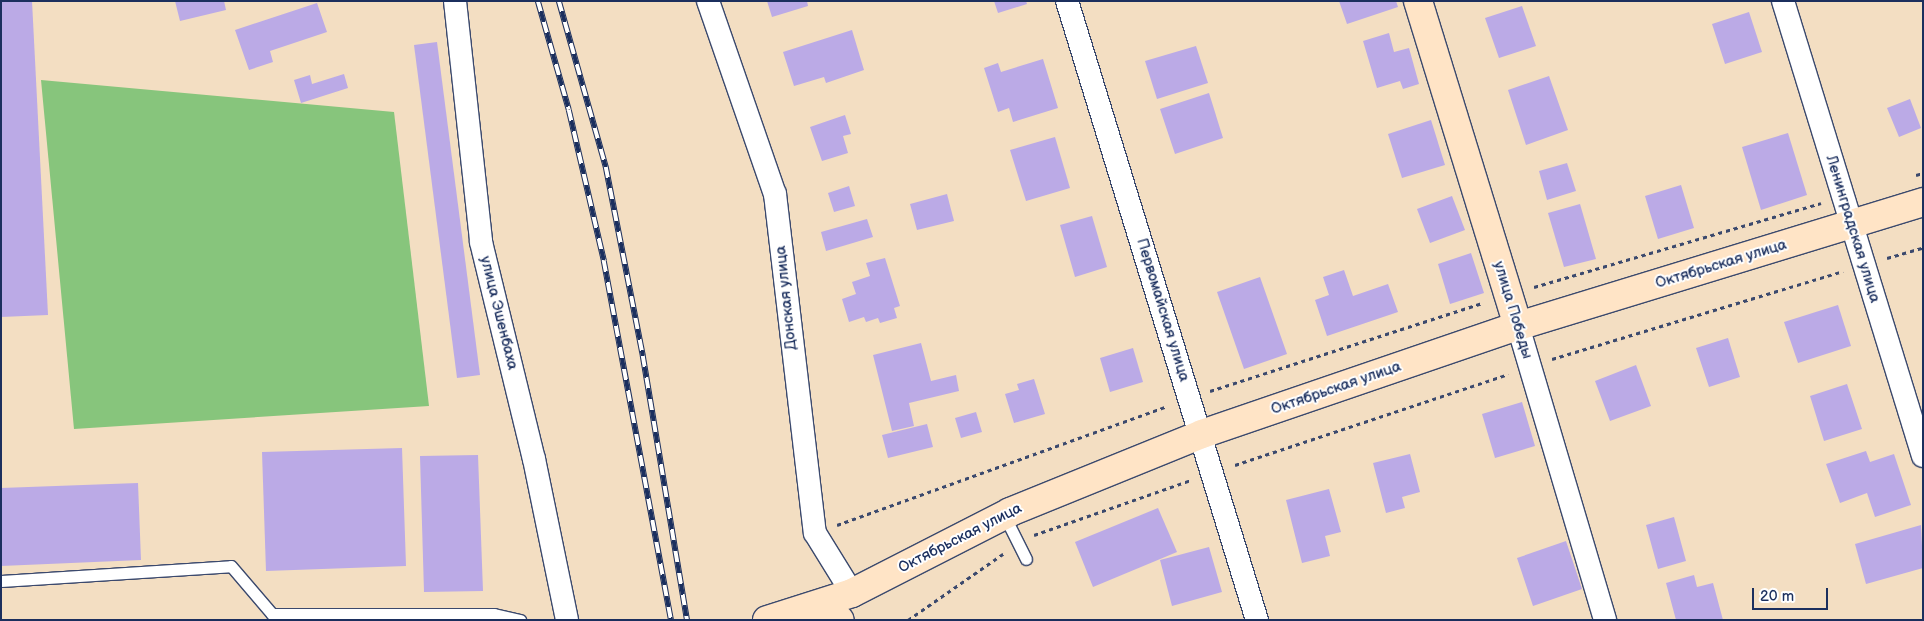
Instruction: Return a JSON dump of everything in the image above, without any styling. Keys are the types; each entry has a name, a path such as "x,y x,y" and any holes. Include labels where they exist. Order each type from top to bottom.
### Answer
{"main road":[{"name":"улица Победы","path":"1418,1 1518,326"},
{"name":"Октябрьская улица","path":"778,616 852,593 1004,515 1202,434 1518,326 1923,202"},
{"path":"778,616 840,620"}],"street":[{"name":"улица Эшенбаха","path":"455,1 482,242 534,459 567,620"},
{"name":"Донская улица","path":"708,1 775,194 815,533 852,593"},
{"name":"Первомайская улица","path":"1067,1 1202,434 1257,620"},
{"name":"Ленинградская улица","path":"1784,1 1923,456"},
{"name":"улица Победы","path":"1518,326 1605,620"}],"lane":[{"path":"1004,515 1026,559"},
{"path":"1,581 231,566 272,614 494,617 520,620"}],"path":[{"path":"1914,175 1923,172"},
{"path":"815,533 1190,397 1508,294 1843,196"},
{"path":"908,620 1029,536 1531,366 1923,248"}],"green space":[{"path":"41,80 394,112 429,406 74,429"}],"building":[{"path":"1,1 32,1 48,315 1,317"},
{"path":"175,1 224,1 226,10 180,21"},
{"path":"767,1 807,1 808,6 772,17"},
{"path":"994,1 1026,1 1027,4 998,13"},
{"path":"1339,1 1396,1 1398,7 1347,24"},
{"path":"317,3 327,32 270,51 273,62 249,70 235,30"},
{"path":"1522,6 1536,46 1499,58 1485,18"},
{"path":"1749,12 1762,52 1725,64 1712,24"},
{"path":"852,30 864,70 826,83 824,77 794,86 783,52"},
{"path":"1389,33 1394,52 1409,48 1419,84 1403,89 1400,81 1377,88 1363,41"},
{"path":"437,42 480,375 457,378 414,45"},
{"path":"1196,46 1208,83 1157,99 1145,61"},
{"path":"1043,59 1058,108 1013,122 1009,108 998,112 984,68 998,63 1001,72"},
{"path":"344,74 348,88 301,103 294,80 310,75 312,84"},
{"path":"1549,76 1568,130 1526,145 1508,90"},
{"path":"1209,93 1223,138 1175,154 1160,109"},
{"path":"1910,99 1921,128 1899,137 1887,108"},
{"path":"845,115 851,134 843,136 848,153 822,161 810,127"},
{"path":"1431,120 1445,165 1402,178 1388,134"},
{"path":"1788,133 1807,195 1761,210 1742,147"},
{"path":"1055,137 1070,188 1026,201 1010,150"},
{"path":"1567,163 1576,191 1547,200 1539,171"},
{"path":"1681,185 1694,228 1658,239 1645,196"},
{"path":"849,186 855,206 834,212 828,193"},
{"path":"947,194 954,221 917,230 910,204"},
{"path":"1452,196 1465,230 1430,243 1417,209"},
{"path":"1580,204 1596,259 1564,267 1548,213"},
{"path":"1092,216 1107,267 1075,277 1060,225"},
{"path":"867,219 873,237 826,251 821,232"},
{"path":"1471,253 1484,293 1450,304 1438,264"},
{"path":"885,258 900,306 894,308 897,318 880,323 878,318 866,322 864,317 849,322 842,299 856,294 852,282 870,276 866,263"},
{"path":"1344,270 1353,296 1388,284 1398,312 1327,336 1315,300 1329,295 1323,277"},
{"path":"1260,277 1287,354 1244,369 1217,292"},
{"path":"1838,305 1851,346 1798,363 1784,322"},
{"path":"1728,338 1740,377 1709,387 1696,348"},
{"path":"921,343 931,381 956,375 959,391 909,403 914,426 892,431 873,355"},
{"path":"1133,348 1143,382 1110,392 1100,358"},
{"path":"1636,365 1651,406 1610,421 1595,381"},
{"path":"1034,379 1045,414 1014,423 1005,394 1019,390 1017,384"},
{"path":"1847,384 1862,429 1824,441 1810,396"},
{"path":"1522,402 1535,446 1495,458 1482,414"},
{"path":"976,412 982,432 961,438 955,418"},
{"path":"927,424 933,447 888,458 882,435"},
{"path":"402,448 406,566 266,571 262,452"},
{"path":"1866,451 1870,462 1894,454 1911,505 1875,517 1867,493 1840,503 1826,464"},
{"path":"1410,454 1420,492 1402,497 1405,508 1386,513 1373,463"},
{"path":"478,455 483,591 424,592 420,456"},
{"path":"138,483 141,560 1,566 1,488"},
{"path":"1329,489 1341,532 1325,536 1330,556 1302,563 1286,500"},
{"path":"1158,508 1177,552 1093,587 1075,542"},
{"path":"1674,517 1686,561 1658,569 1646,525"},
{"path":"1921,525 1923,568 1866,584 1855,544"},
{"path":"1566,541 1582,589 1533,606 1517,558"},
{"path":"1209,547 1222,592 1172,606 1160,560"},
{"path":"1694,575 1697,587 1713,583 1723,620 1676,620 1666,583"}],"railway":[{"path":"538,1 569,110 604,261 671,620"},
{"path":"559,1 606,167 643,356 687,620"}]}
